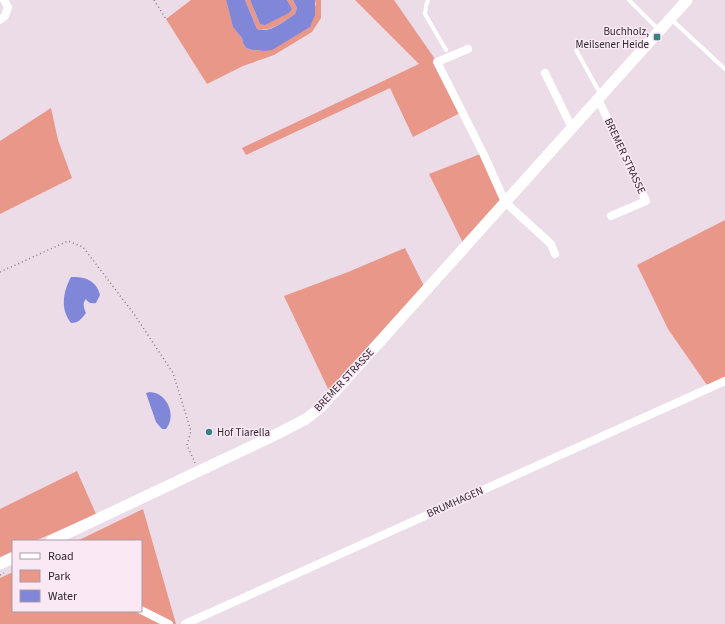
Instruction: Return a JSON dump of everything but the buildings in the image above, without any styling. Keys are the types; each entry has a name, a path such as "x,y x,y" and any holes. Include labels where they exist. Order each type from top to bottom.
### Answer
{"street":[{"path":"0,20 5,16 8,7 4,0"},
{"name":"BREMER STRASSE","path":"54,540 291,427 306,419 321,407 687,0"},
{"path":"468,49 437,62 483,153 505,202 551,244 555,254"},
{"path":"545,73 572,128"},
{"name":"BREMER STRASSE","path":"599,98 646,201 612,216"},
{"name":"BRUMHAGEN","path":"185,624 725,381"},
{"path":"0,564 12,558"},
{"path":"142,610 169,624"}],"lane":[{"path":"428,0 426,14 446,50"},
{"path":"629,0 660,30"},
{"path":"670,19 725,69"},
{"path":"576,50 599,98"}],"path":[{"path":"154,0 166,19"},
{"path":"0,272 68,241 83,247 134,314 172,373 191,432 187,445 199,471"}],"green space":[{"path":"191,0 226,0 233,26 242,38 246,48 253,50 263,51 316,5 315,0 321,0 321,18 312,32 274,55 243,66 207,84 166,19"},
{"path":"245,0 250,0 260,24 292,9 287,0 293,0 297,8 295,14 282,23 272,28 262,30 257,29"},
{"path":"355,0 394,0 437,62 462,112 413,137 390,88 246,155 242,148 419,64"},
{"path":"51,108 58,140 72,178 0,214 0,141"},
{"path":"483,153 505,202 465,247 429,174"},
{"path":"725,220 725,381 709,388 668,329 637,265"},
{"path":"405,248 426,290 331,395 284,296 348,272"},
{"path":"77,471 96,514 37,540 12,540 12,551 0,557 0,509"},
{"path":"143,509 176,624 0,624 0,578 12,572 12,612 142,612 142,540 79,540"}],"water":[{"path":"226,0 245,0 257,29 262,30 267,30 277,26 295,14 297,8 293,0 315,0 315,15 310,27 272,50 253,50 246,48 242,38 233,27"},
{"path":"250,0 287,0 292,9 289,13 265,25 260,24"},
{"path":"71,277 81,277 90,280 96,286 100,295 96,303 90,303 86,299 84,307 86,313 82,318 74,323 71,323 68,318 64,306 66,289"},
{"path":"150,392 161,396 168,406 171,417 166,429 162,429 156,422 146,393"}],"place":[{"name":"Buchholz, Meilsener Heide","path":"657,37"},
{"name":"Hof Tiarella","path":"209,432"}]}
